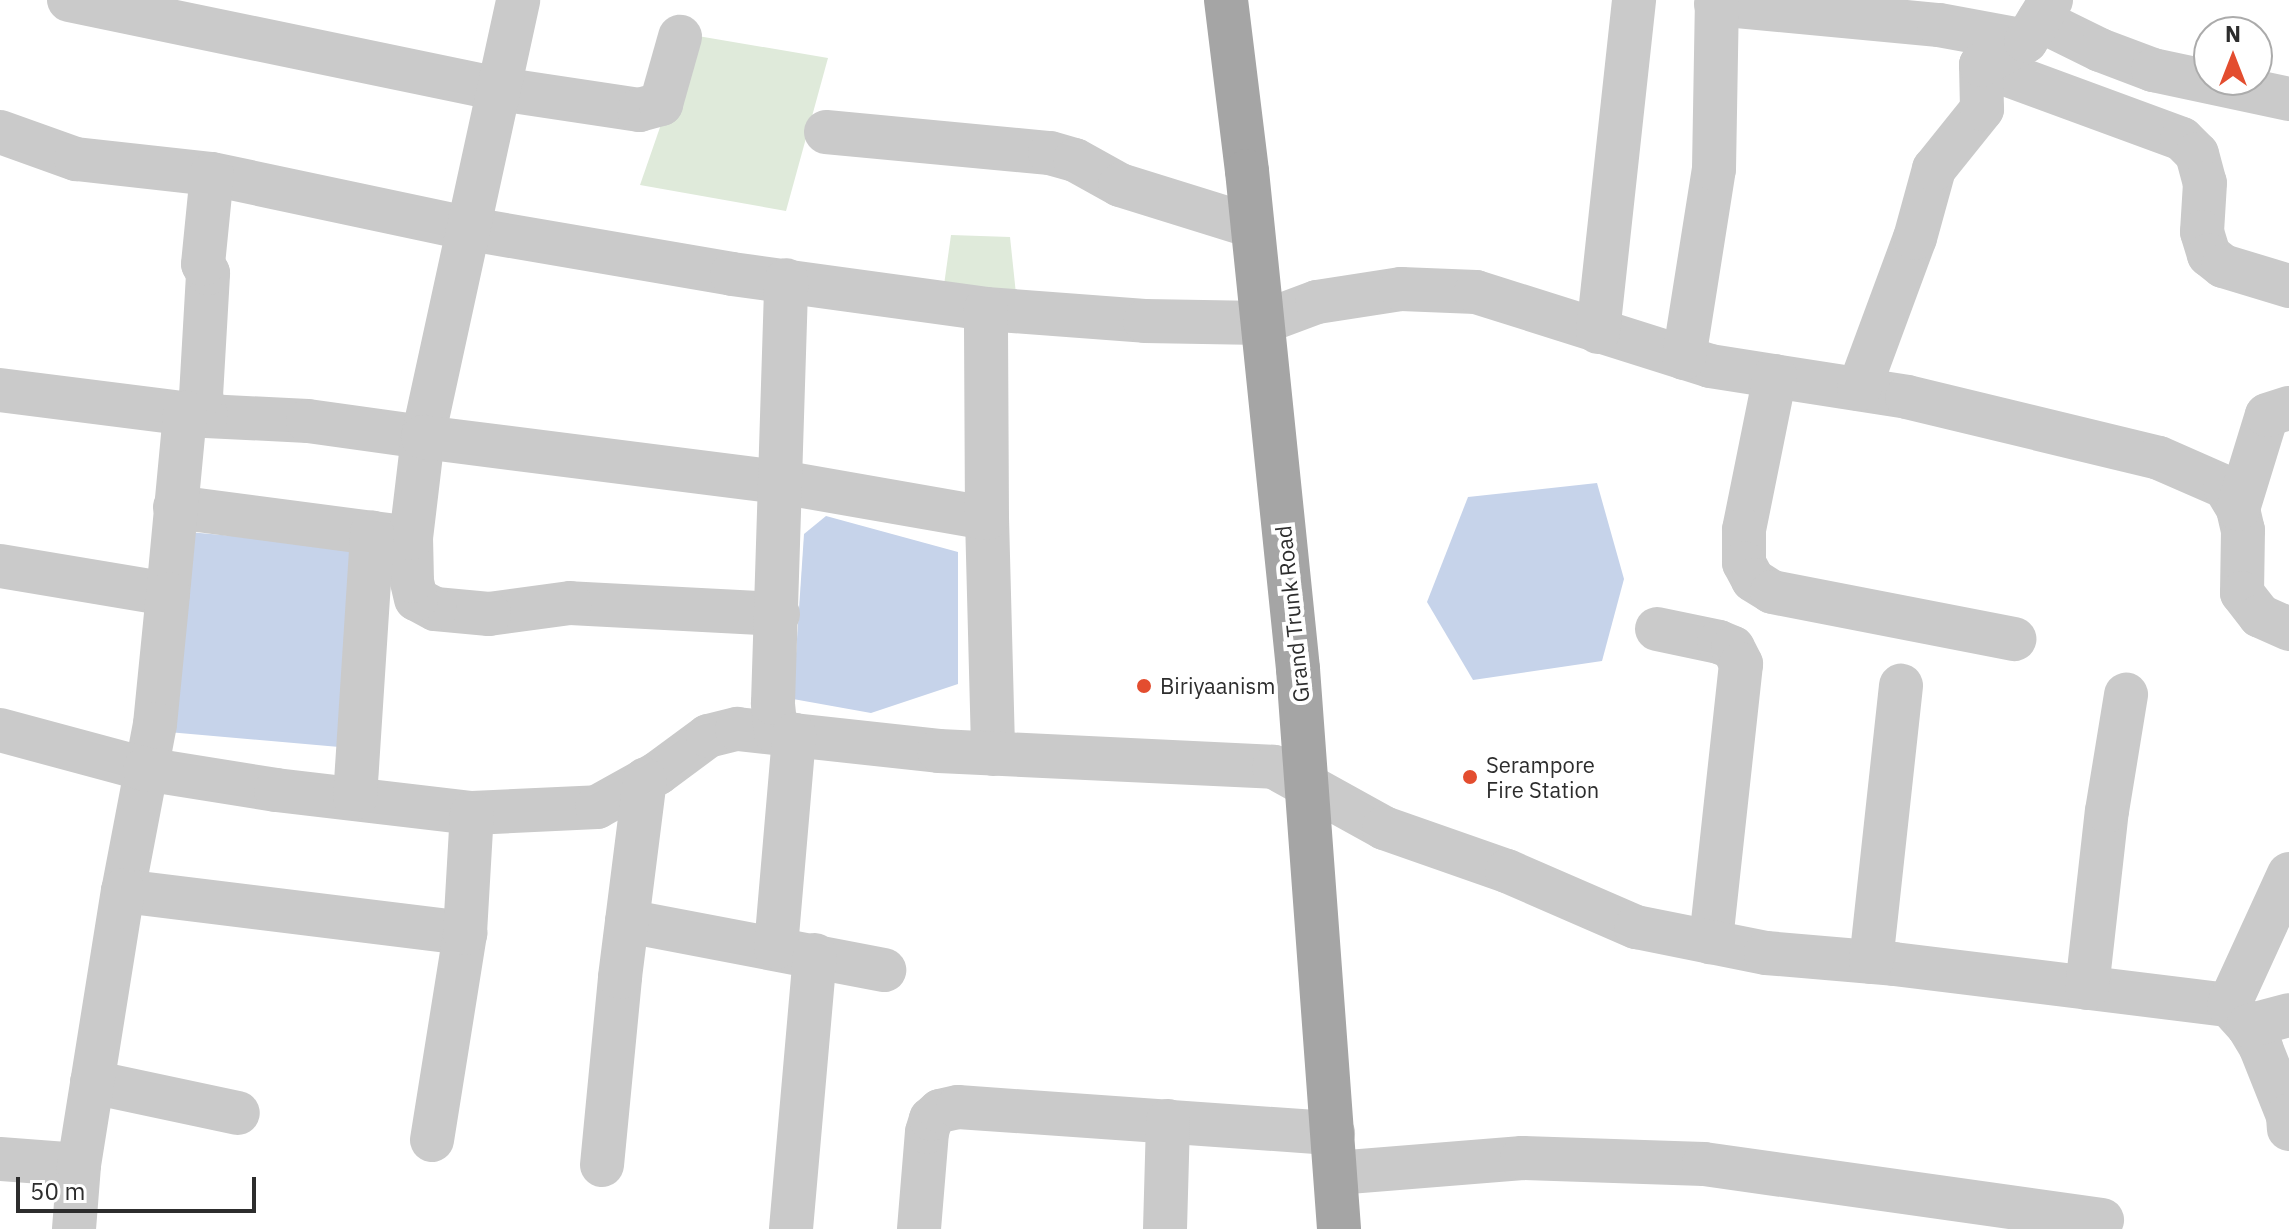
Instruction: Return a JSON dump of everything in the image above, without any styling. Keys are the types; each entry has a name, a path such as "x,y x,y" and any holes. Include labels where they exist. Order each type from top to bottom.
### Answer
{"main road":[{"name":"Grand Trunk Road","path":"1226,0 1252,226 1308,786 1339,1229"}],"street":[{"path":"69,0 500,89 639,110 661,104 680,37"},
{"path":"355,798 391,535 423,437 518,0"},
{"path":"1598,332 1634,0"},
{"path":"1684,358 1714,169 1716,2 1939,25 2039,21 2100,50 2153,70 2289,99"},
{"path":"1981,65 2039,21"},
{"path":"1981,65 2182,139 2197,154 2205,183 2202,232 2209,255 2223,266 2289,286"},
{"path":"1859,389 1915,238 1934,169 1982,109 1981,65"},
{"path":"0,132 76,159 212,174 470,229 732,274 986,309 1145,321 1261,323 1317,302 1401,289 1476,292 1684,358 1907,397 2159,458 2225,487 2238,509 2243,530 2242,593 2260,616 2289,629"},
{"path":"826,132 1050,153 1075,160 1120,185 1252,226"},
{"path":"74,1229 79,1165 92,1082 123,891 155,724 175,507 201,396 208,273 203,264 212,174"},
{"path":"786,280 773,703 785,734 795,951 791,1229"},
{"path":"986,309 993,754"},
{"path":"1775,376 1744,530 1744,563 1753,580 1772,592 2014,639"},
{"path":"0,390 196,414 308,421 780,482 987,518"},
{"path":"2238,509 2267,415 2289,408"},
{"path":"175,507 391,535"},
{"path":"391,535 412,581 416,599 435,609 489,614 570,603 778,614"},
{"path":"0,566 168,594"},
{"path":"1657,629 1719,642 1733,648 1741,664 1711,942"},
{"path":"1871,962 1901,686"},
{"path":"2087,988 2107,811 2126,695"},
{"path":"0,730 145,769 472,813 597,807 645,780 708,736 737,729 993,754 1274,767 1384,828 1507,871 1636,927 1766,953 1871,962 2087,988 2256,1015"},
{"path":"602,1165 645,780"},
{"path":"432,1140 465,933 472,813"},
{"path":"2289,874 2256,1015 2288,1116 2289,1129"},
{"path":"123,891 465,933"},
{"path":"627,921 884,970"},
{"path":"92,1082 238,1113"},
{"path":"919,1229 927,1132 931,1119 940,1111 958,1107 1168,1121 1334,1153 1704,1164 1916,1212 2102,1220"},
{"path":"1165,1229 1168,1121"},
{"path":"0,1159 79,1165"}],"green space":[{"path":"692,35 828,58 786,211 640,185"},
{"path":"951,235 1010,237 1016,294 944,285"}],"water":[{"path":"1597,483 1624,579 1602,661 1473,680 1427,602 1468,497"},
{"path":"826,516 958,552 958,684 871,713 793,699 804,534"},
{"path":"177,531 385,549 368,749 159,731"}],"place":[{"name":"Biriyaanism","path":"1144,686"},
{"name":"Serampore Fire Station","path":"1470,777"}]}
